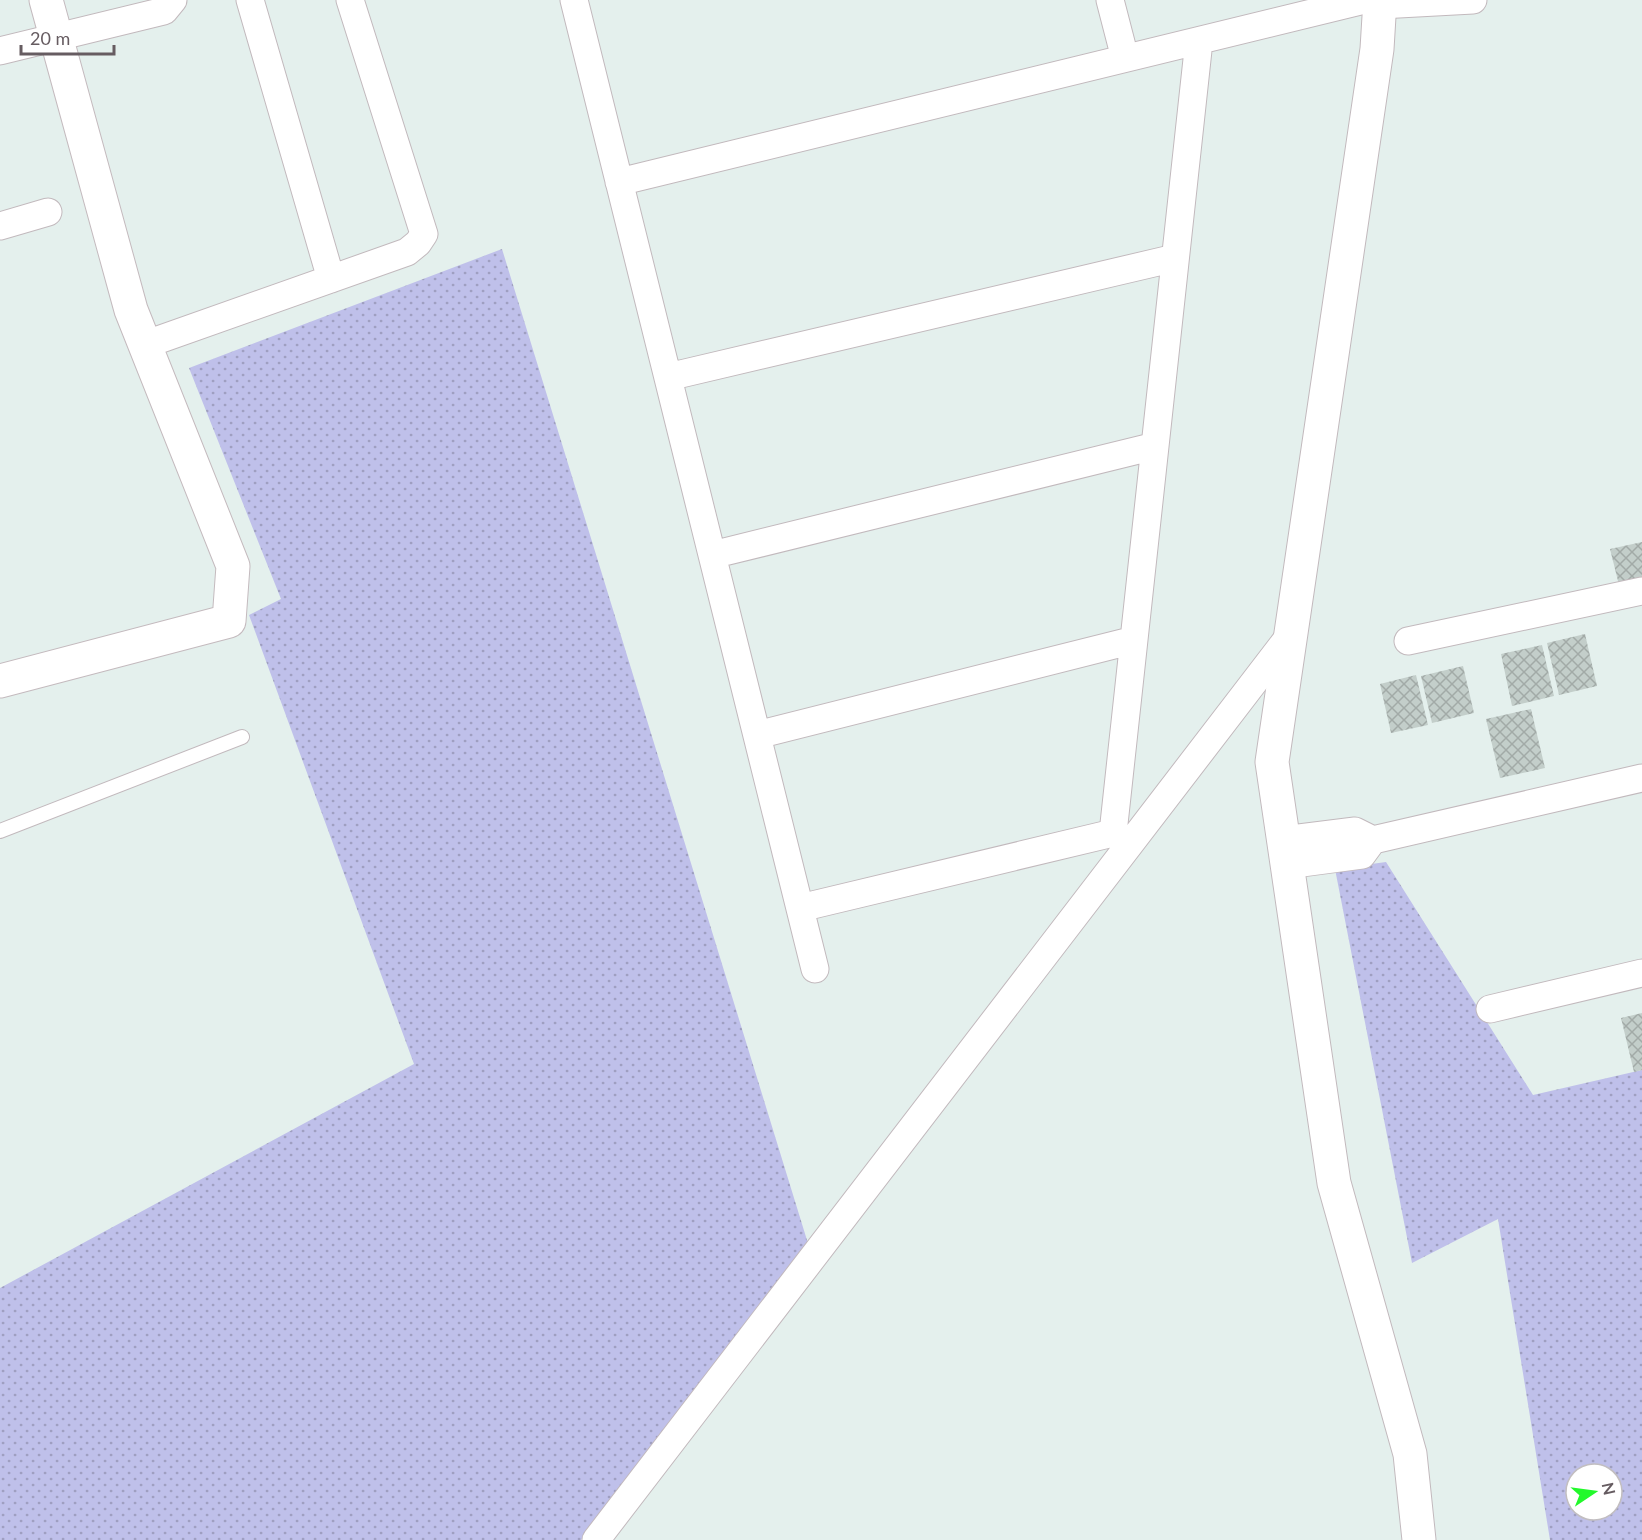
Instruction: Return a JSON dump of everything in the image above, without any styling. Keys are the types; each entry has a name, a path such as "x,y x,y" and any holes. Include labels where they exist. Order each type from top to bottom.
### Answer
{"street":[{"path":"0,681 229,621 234,566 130,310 46,0"},
{"path":"0,51 164,11 173,0"},
{"path":"250,0 331,279"},
{"path":"144,345 407,252 418,243 424,234 350,0"},
{"path":"574,0 815,969"},
{"path":"1110,0 1125,58"},
{"path":"619,182 1125,58 1375,2 1473,0"},
{"path":"1375,2 1377,49 1272,762 1334,1183 1410,1454 1419,1540"},
{"path":"800,908 1113,833 1199,41"},
{"path":"0,226 48,212"},
{"path":"668,377 1175,258"},
{"path":"712,555 1155,446"},
{"path":"1408,641 1642,591"},
{"path":"596,1540 1291,634"},
{"path":"757,735 1134,640"},
{"path":"1285,852 1355,831 1373,840 1642,778"},
{"path":"1490,1009 1642,973"}],"lane":[{"path":"0,831 242,737"}],"shaded area":[{"path":"502,249 810,1250 581,1540 0,1540 0,1288 414,1064 249,615 281,599 189,368"},
{"path":"1386,862 1533,1095 1642,1070 1642,1540 1550,1540 1498,1219 1412,1263 1335,869"}],"building":[{"path":"1642,542 1642,584 1620,589 1610,549"},
{"path":"1585,634 1597,686 1559,695 1547,643"},
{"path":"1542,645 1554,696 1512,706 1501,654"},
{"path":"1463,666 1474,713 1432,723 1421,676"},
{"path":"1416,675 1428,725 1391,733 1380,684"},
{"path":"1531,709 1545,768 1500,778 1486,719"},
{"path":"1642,1013 1642,1070 1634,1072 1621,1018"}]}
